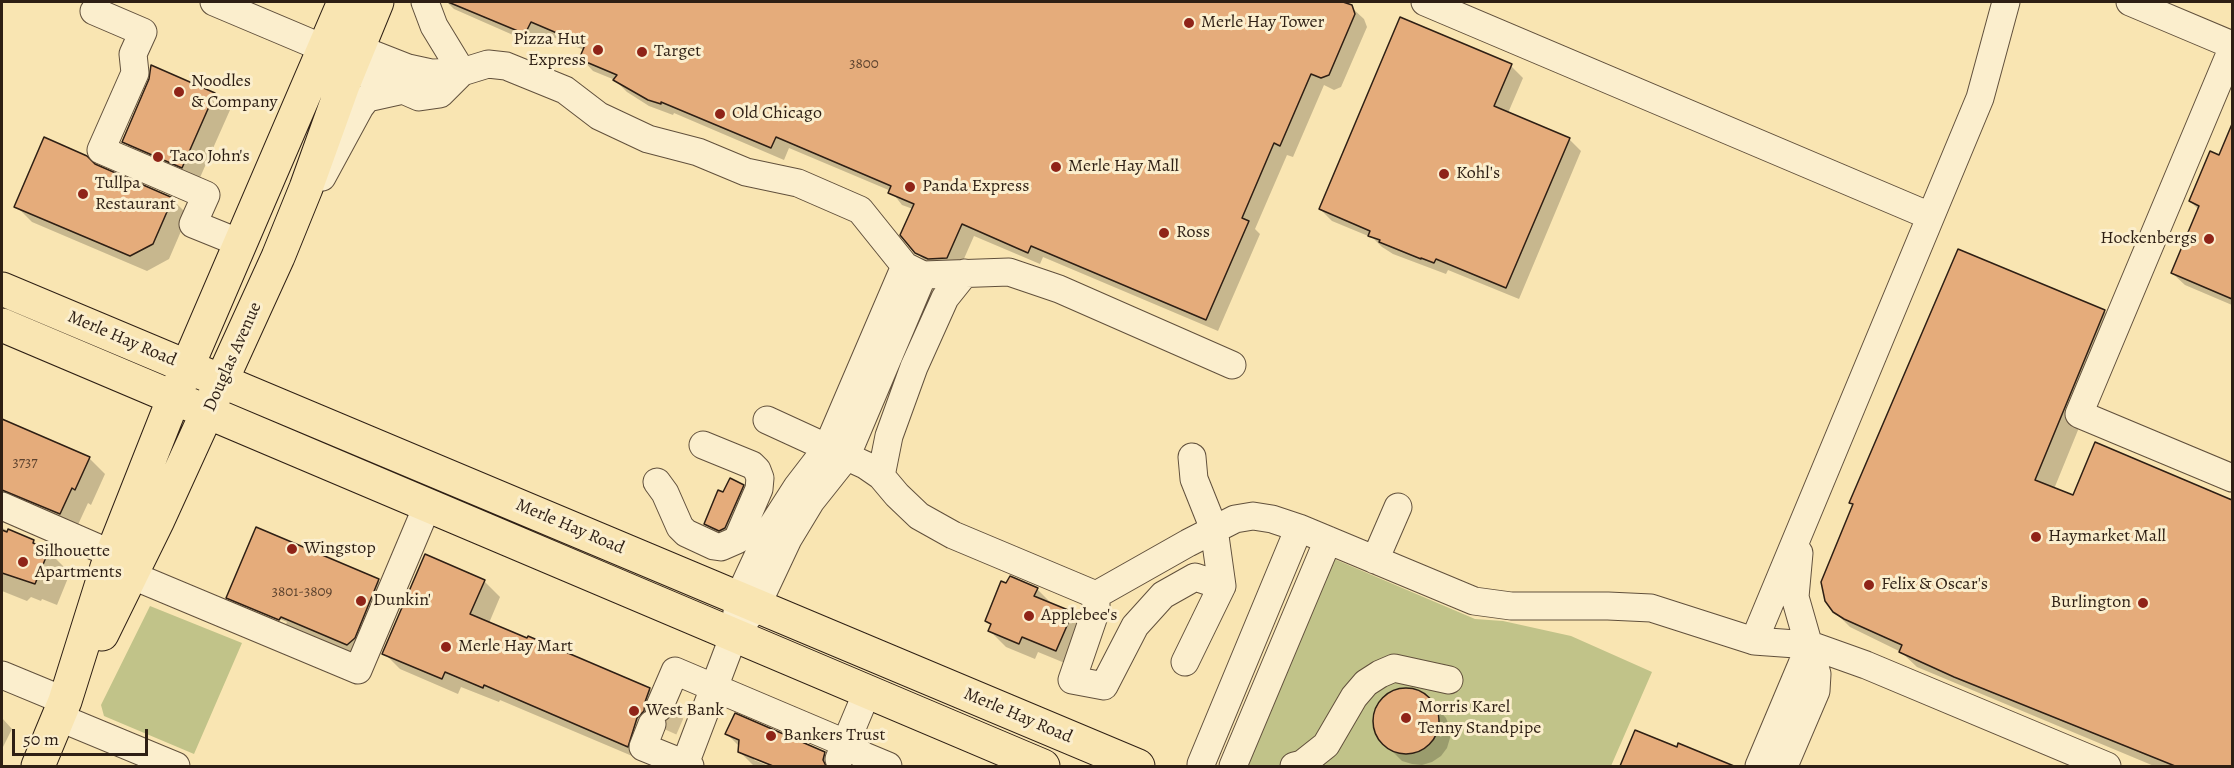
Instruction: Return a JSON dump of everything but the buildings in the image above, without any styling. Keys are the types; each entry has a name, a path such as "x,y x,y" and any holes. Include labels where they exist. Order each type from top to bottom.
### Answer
{"main road":[{"name":"Douglas Avenue","path":"38,766 62,709 111,618 122,565 174,400 344,2"},
{"name":"Douglas Avenue","path":"122,565 207,413 278,257 377,2"},
{"name":"Merle Hay Road","path":"2,289 1138,766"},
{"name":"Merle Hay Road","path":"2,328 428,504 1043,766"}],"street":[{"path":"214,2 323,48 354,58 420,71 462,72 488,64 506,66 565,90 599,116 648,139 698,153 746,172 798,183 860,210 914,271 1009,272 1107,310 1232,365"},
{"path":"426,2 434,26 462,72"},
{"path":"1425,2 1930,216"},
{"path":"1754,640 1980,98 2006,2"},
{"path":"2130,2 2232,45"},
{"path":"94,11 143,32 133,54 135,73 101,150 206,195 193,224 240,243"},
{"path":"2232,49 2079,414 2232,478"},
{"path":"354,58 403,90 419,97 440,94 462,72"},
{"path":"278,257 360,107 367,98 403,90"},
{"path":"688,765 748,601 772,526 797,487 837,452 905,317 914,271"},
{"path":"837,452 914,271"},
{"path":"881,476 889,436 914,367 945,298 965,273"},
{"path":"905,317 914,367"},
{"path":"767,420 865,465 881,476 908,507 936,525 1001,556 1096,595"},
{"path":"657,482 665,493 680,527 686,533 721,547 738,540 759,489 760,478 752,465 703,445"},
{"path":"1185,662 1221,586 1214,529 1194,479 1192,457"},
{"path":"2,506 122,565 358,670 428,504"},
{"path":"1375,560 1398,507"},
{"path":"1096,595 1235,519 1253,516 1272,519 1299,528 1474,601 1511,606 1651,608 1754,640 1810,645 1866,665 2107,766"},
{"path":"1784,766 1816,690 1817,674 1795,597 1796,573 1806,516"},
{"path":"1202,766 1299,528"},
{"path":"1233,766 1328,540"},
{"path":"1096,595 1096,610 1072,680 1104,687 1135,626 1163,595 1195,578 1221,586"},
{"path":"1759,766 1810,645"},
{"path":"1294,766 1302,764 1326,746 1354,698 1366,683 1380,674 1394,668 1431,674 1449,680"},
{"path":"688,765 657,729 681,674 715,687 852,756 888,766"},
{"path":"2,675 62,709 176,766"},
{"path":"852,756 867,692"}],"green space":[{"path":"1332,558 1475,619 1503,621 1571,636 1652,672 1611,766 1248,766 1246,761"},
{"path":"150,606 242,643 194,754 104,716 101,705"}],"tunnel":[{"path":"664,729 671,713"}],"place":[{"name":"Merle Hay Tower","path":"1189,23"},
{"name":"Pizza Hut Express","path":"598,50"},
{"name":"Target","path":"642,52"},
{"name":"Noodles & Company","path":"179,92"},
{"name":"Old Chicago","path":"720,114"},
{"name":"Taco John's","path":"158,157"},
{"name":"Merle Hay Mall","path":"1056,167"},
{"name":"Kohl's","path":"1444,174"},
{"name":"Panda Express","path":"910,187"},
{"name":"Tullpa Restaurant","path":"83,194"},
{"name":"Ross","path":"1164,233"},
{"name":"Hockenbergs","path":"2209,239"},
{"name":"Haymarket Mall","path":"2036,537"},
{"name":"Wingstop","path":"292,549"},
{"name":"Silhouette Apartments","path":"23,562"},
{"name":"Felix & Oscar's","path":"1869,585"},
{"name":"Dunkin'","path":"361,601"},
{"name":"Burlington","path":"2143,603"},
{"name":"Applebee's","path":"1029,616"},
{"name":"Merle Hay Mart","path":"446,647"},
{"name":"West Bank","path":"634,711"},
{"name":"Morris Karel Tenny Standpipe","path":"1406,718"},
{"name":"Bankers Trust","path":"771,736"}]}
